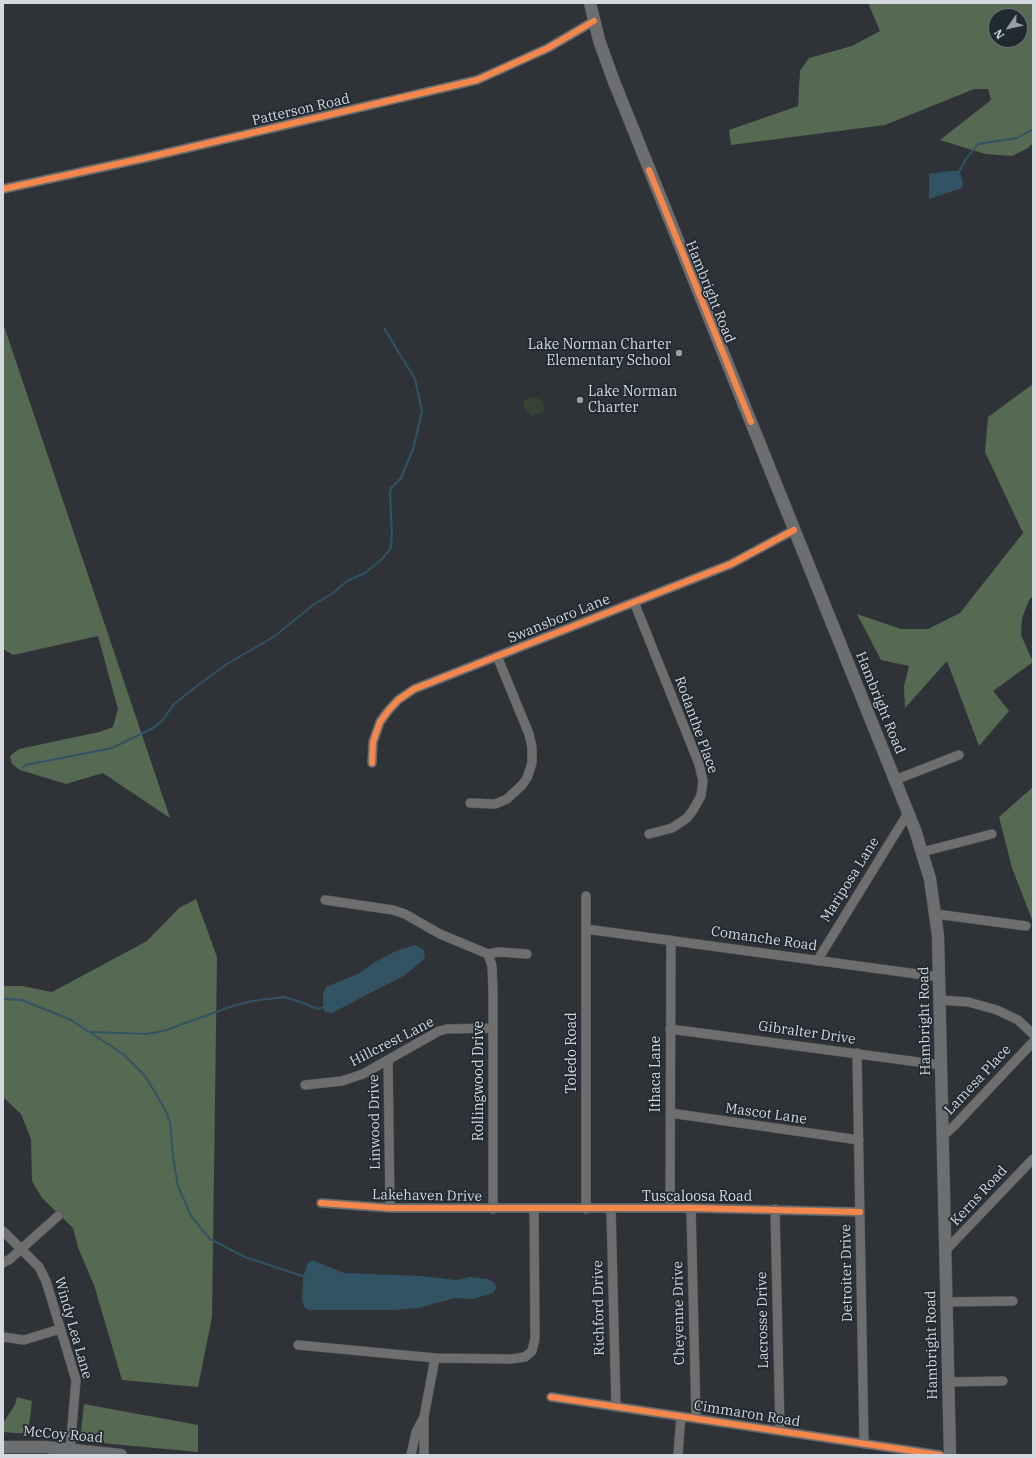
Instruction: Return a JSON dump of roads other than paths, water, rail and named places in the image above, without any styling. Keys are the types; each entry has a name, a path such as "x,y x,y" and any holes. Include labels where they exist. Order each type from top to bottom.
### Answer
{"main road":[{"name":"Hambright Road","path":"590,3 594,21 613,79 895,780 922,852 930,879 936,914 940,1000 950,1455"},
{"name":"McCoy Road","path":"3,1447 19,1446 121,1455"}],"street":[{"name":"Patterson Road","path":"3,189 424,94 477,80 548,48 594,21"},
{"name":"Swansboro Lane","path":"372,763 372,749 376,733 385,715 398,700 414,689 731,564 794,530"},
{"name":"Rodanthe Place","path":"634,602 698,764 703,781 701,796 687,818 672,828 649,834"},
{"path":"470,803 495,804 507,799 522,785 529,774 532,763 532,747 529,734 497,656"},
{"path":"895,780 959,754"},
{"name":"Mariposa Lane","path":"817,961 908,813"},
{"path":"922,852 992,834"},
{"name":"Toledo Road","path":"586,896 586,1209"},
{"path":"325,900 393,910 405,914 440,934 488,954 499,952 527,954"},
{"path":"936,914 1026,926"},
{"name":"Comanche Road","path":"586,929 939,977"},
{"name":"Ithaca Lane","path":"670,1208 671,940"},
{"name":"Rollingwood Drive","path":"488,954 492,966 493,1209"},
{"path":"940,1000 968,1002 997,1010 1018,1020 1033,1034"},
{"name":"Hillcrest Lane","path":"305,1085 342,1081 353,1078 438,1032 447,1029 493,1028"},
{"name":"Gibralter Drive","path":"670,1029 941,1064"},
{"name":"Lamesa Place","path":"942,1136 955,1125 1033,1042"},
{"name":"Detroiter Drive","path":"857,1053 864,1444"},
{"name":"Linwood Drive","path":"388,1060 390,1208"},
{"name":"Mascot Lane","path":"670,1113 858,1140"},
{"name":"Kerns Road","path":"945,1252 1033,1159"},
{"name":"Lakehaven Drive","path":"321,1203 390,1208 534,1209"},
{"name":"Richford Drive","path":"611,1208 616,1407"},
{"name":"Tuscaloosa Road","path":"534,1209 691,1208 860,1212"},
{"name":"Cheyenne Drive","path":"691,1208 696,1418"},
{"path":"298,1345 435,1358 519,1359 525,1357 532,1352 535,1338 534,1209"},
{"name":"Lacrosse Drive","path":"775,1209 780,1431"},
{"path":"3,1263 58,1216"},
{"name":"Windy Lea Lane","path":"3,1231 43,1271 76,1380 70,1450"},
{"path":"947,1302 1013,1301"},
{"path":"3,1337 24,1340 60,1329"},
{"path":"424,1455 424,1416 435,1358"},
{"path":"948,1382 1003,1381"},
{"name":"Cimmaron Road","path":"551,1396 940,1455"},
{"path":"411,1455 419,1423 424,1416"},
{"path":"678,1455 681,1416"}],"water":[{"path":"960,171 963,185 962,188 929,199 929,174"},
{"path":"415,945 424,950 425,956 423,960 405,975 332,1013 325,1012 323,1008 323,994 326,987 360,973 373,963 396,951"},
{"path":"312,1260 344,1273 421,1276 456,1280 470,1277 488,1279 495,1283 496,1288 493,1293 473,1299 455,1298 418,1308 392,1310 309,1310 304,1307 302,1300 303,1277 308,1263"}],"waterway":[{"path":"959,172 966,159 978,144 1017,138 1033,129"},
{"path":"22,768 26,765 112,748 153,728 162,721 174,704 197,686 227,664 275,636 314,604 332,594 347,581 365,573 388,552 391,547 392,534 391,488 401,478 413,449 422,411 415,379 384,328"},
{"path":"92,1032 146,1034 163,1031 233,1006 252,1001 284,997 318,1009 325,1007"},
{"path":"3,999 22,1000 71,1020 123,1054 145,1076 165,1109 170,1122 173,1157 178,1186 191,1216 210,1239 245,1257 305,1277"}],"place":[{"name":"Lake Norman Charter Elementary School","path":"679,353"},
{"name":"Lake Norman Charter","path":"580,400"}]}
